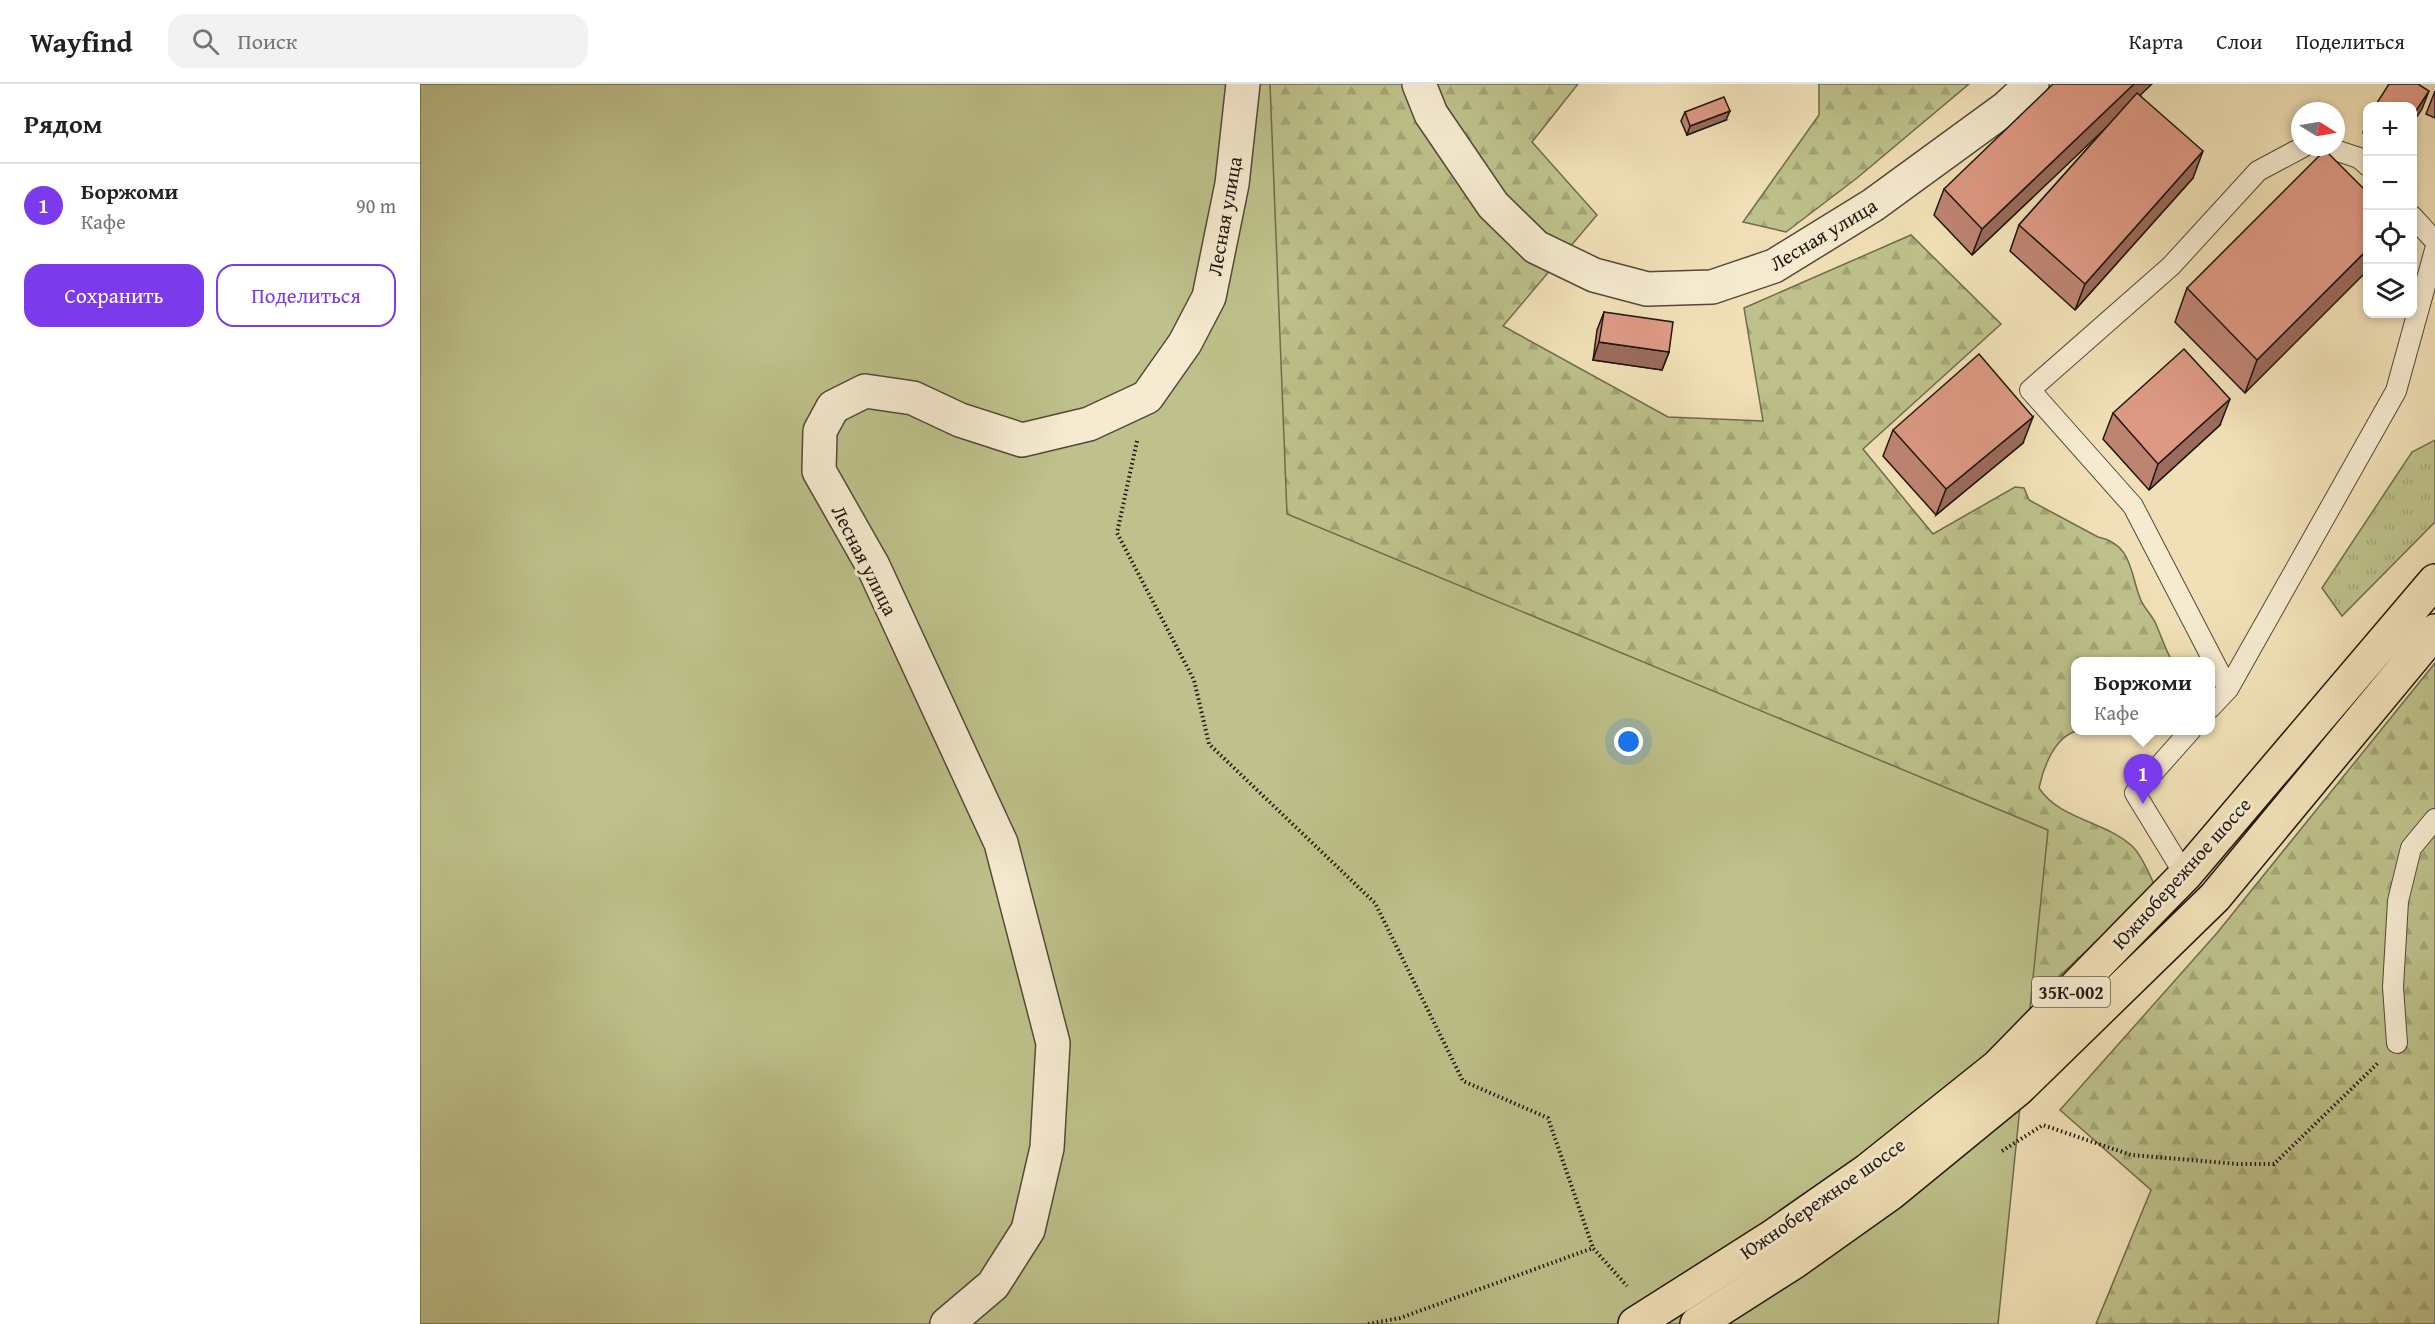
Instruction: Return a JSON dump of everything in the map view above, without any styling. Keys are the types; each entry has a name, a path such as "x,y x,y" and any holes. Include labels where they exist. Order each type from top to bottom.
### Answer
{"highway":[{"name":"Южнобережное шоссе","path":"1643,1319 1772,1237 1868,1170 1997,1067 2185,875 2435,581"},
{"name":"Южнобережное шоссе","path":"1696,1324 1794,1262 1891,1193 2018,1089 2215,897 2435,632"},
{"path":"2185,875 2215,897"}],"street":[{"name":"Лесная улица","path":"947,1324 993,1285 1028,1230 1047,1148 1053,1043 1001,843 873,566 819,471 820,431 833,407 865,391 913,398 960,420 1022,440 1089,424 1146,397 1185,343 1209,297 1232,184 1243,84"},
{"name":"Лесная улица","path":"1419,84 1431,114 1493,205 1536,247 1594,275 1647,289 1712,287 1774,266 1873,205 2006,108 2032,84"}],"lane":[{"path":"2211,657 2133,506 2030,390 2171,266 2258,171 2291,153"},
{"path":"2345,153 2360,158 2363,161"},
{"path":"2417,221 2435,241"},
{"path":"2215,704 2228,689 2397,391 2435,250"},
{"path":"2215,664 2228,689"},
{"path":"2185,875 2136,794 2187,735"},
{"path":"2397,1043 2393,987 2398,901 2411,848 2435,819"}],"path":[{"path":"1146,397 1118,533 1194,680 1209,744 1375,903 1463,1081 1548,1118 1593,1248 1643,1319"},
{"path":"1994,1156 2043,1125 2131,1155 2238,1164 2274,1164 2352,1090 2397,1043"},
{"path":"1368,1324 1400,1318 1593,1248"}],"green space":[{"path":"420,84 1578,84 1532,142 1597,215 1503,326 1668,417 1763,421 1744,308 1911,235 2001,324 1863,449 1933,534 2015,487 2024,488 2029,500 2118,546 2128,560 2141,601 2155,622 2170,657 2071,657 2071,733 2062,739 2051,754 2039,788 2059,807 2109,831 2132,846 2142,859 2155,886 1980,1051 420,1324"},
{"path":"420,84 1270,84 1287,514 2048,830 1998,1324 420,1324"},
{"path":"1819,84 1969,84 1857,178 1786,232 1743,222 1819,115"},
{"path":"2435,440 2435,522 2342,616 2322,588 2412,452"},
{"path":"2435,663 2435,1324 2096,1324 2151,1190 2060,1110 2217,933"}],"building":[{"path":"2053,84 2134,84 1982,229 1944,189"},
{"path":"2389,84 2418,84 2429,91 2417,109 2417,102 2378,102"},
{"path":"2137,93 2203,151 2085,284 2019,225"},
{"path":"1724,97 1730,111 1690,126 1685,112"},
{"path":"2319,156 2331,156 2363,188 2363,254 2257,360 2187,288"},
{"path":"1604,312 1673,322 1669,352 1599,342"},
{"path":"2184,349 2230,399 2158,464 2113,413"},
{"path":"1979,354 2033,417 1946,489 1893,430"}],"place":[{"name":"Боржоми","path":"2143,804"}]}
